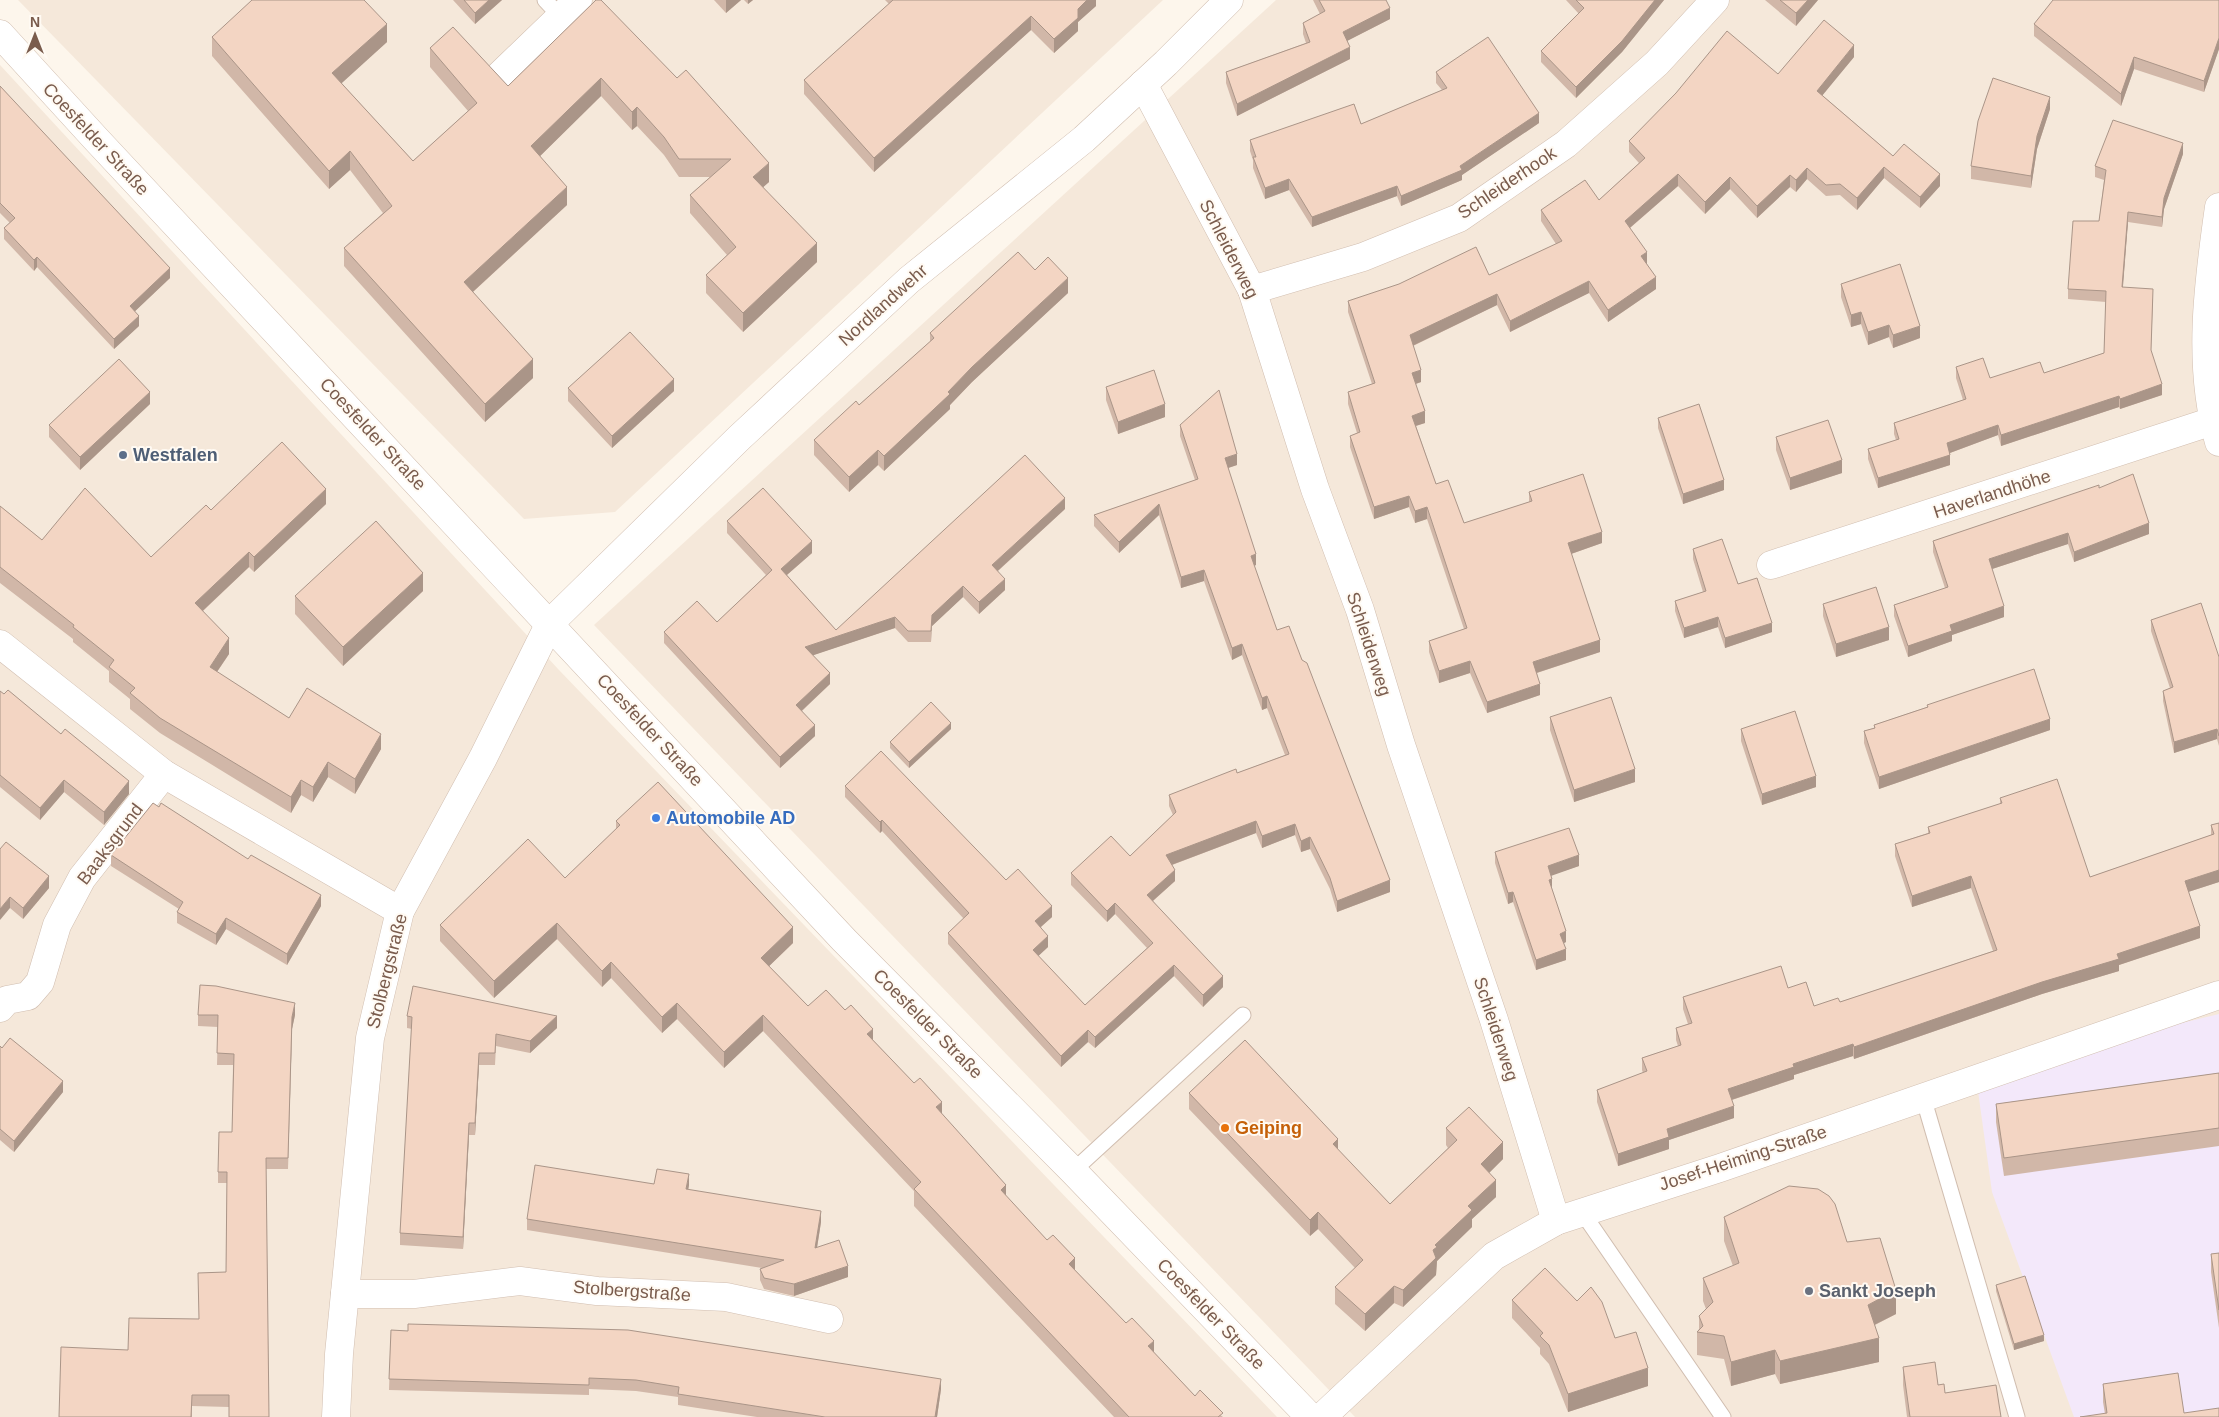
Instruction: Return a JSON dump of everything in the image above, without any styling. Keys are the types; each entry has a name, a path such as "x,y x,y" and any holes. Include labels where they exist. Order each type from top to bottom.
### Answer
{"street":[{"name":"Nordlandwehr","path":"550,623 739,438 909,280 1084,139 1228,0"},
{"name":"Schleiderhook","path":"1252,290 1363,257 1458,218 1566,144 1657,63 1715,0"},
{"path":"500,75 561,5"},
{"name":"Coesfelder Straße","path":"0,34 844,940 1074,1171 1310,1417"},
{"name":"Schleiderweg","path":"1143,84 1252,290 1315,489 1360,610 1401,746 1494,1020 1556,1221"},
{"name":"Haverlandhöhe","path":"1771,565 2216,432 2206,360 2208,285 2219,207"},
{"name":"Stolbergstraße","path":"336,1417 345,1294 370,1038 400,911 483,758 550,623"},
{"path":"0,644 164,774 400,911"},
{"name":"Baaksgrund","path":"0,1008 7,1000 28,996 40,982 57,925 82,878 164,774"},
{"name":"Josef-Heiming-Straße","path":"1322,1417 1494,1256 1556,1221 2219,995"},
{"name":"Stolbergstraße","path":"345,1294 414,1294 520,1281 597,1291 726,1297 828,1319"}],"lane":[{"path":"1074,1171 1243,1015"},
{"path":"1923,1097 2017,1417"},
{"path":"1582,1212 1723,1417"}],"shaded area":[{"path":"18,0 1163,0 615,512 524,519"},
{"path":"1276,0 2219,0 2219,1417 1355,1417 594,625"},
{"path":"0,65 559,670 1277,1417 0,1417"},
{"path":"2219,1014 2219,1417 2074,1417 1992,1192 1978,1091 2153,1030"}],"building":[{"path":"252,0 364,0 387,24 332,73 413,161 477,103 430,48 453,27 508,86 596,0 601,0 677,78 686,70 769,163 753,177 817,243 743,313 706,275 736,247 690,195 731,159 679,159 664,137 637,107 632,112 601,78 531,146 567,187 464,282 533,359 485,404 344,248 392,206 350,151 329,171 212,37"},
{"path":"464,0 489,0 475,13"},
{"path":"893,0 1087,0 1078,9 1078,18 1054,39 1031,16 874,158 804,80"},
{"path":"1319,0 1386,0 1390,8 1343,32 1350,47 1237,104 1226,72 1310,42 1303,23 1325,11"},
{"path":"1576,0 1655,0 1622,41 1576,87 1541,51 1584,8"},
{"path":"1780,0 1808,0 1796,13"},
{"path":"2053,0 2219,0 2219,38 2204,81 2134,57 2121,94 2034,24"},
{"path":"1824,20 1854,45 1817,91 1893,156 1904,144 1940,174 1920,197 1884,167 1857,198 1840,184 1826,185 1807,168 1796,180 1790,175 1757,206 1730,177 1705,202 1678,174 1625,221 1647,252 1641,256 1656,277 1608,310 1589,281 1510,321 1497,294 1410,335 1421,370 1412,373 1425,411 1412,416 1436,484 1448,480 1464,523 1532,501 1529,492 1583,474 1602,532 1568,543 1600,640 1533,662 1540,684 1487,702 1470,661 1439,671 1429,641 1467,628 1427,507 1415,511 1409,496 1374,507 1350,436 1360,432 1348,392 1375,383 1348,301 1399,284 1476,247 1489,275 1562,241 1541,210 1585,180 1599,200 1645,158 1629,141 1676,93 1727,31 1778,74"},
{"path":"1488,37 1539,113 1460,166 1462,170 1401,196 1397,186 1312,217 1289,179 1265,188 1253,157 1256,157 1250,140 1354,104 1361,124 1447,88 1436,72"},
{"path":"1993,78 2050,97 2037,136 2031,176 1971,166 1978,121"},
{"path":"0,86 170,268 130,306 139,316 114,339 37,257 34,260 4,228 15,218 0,203"},
{"path":"2113,120 2183,143 2164,198 2162,217 2128,212 2122,287 2153,289 2151,350 2162,384 2120,399 2119,396 2001,435 1998,425 1947,443 1950,455 1878,478 1868,449 1899,439 1894,423 1966,399 1956,367 1983,358 1990,378 2040,362 2044,373 2104,353 2106,291 2068,289 2073,221 2099,221 2106,170 2095,166"},
{"path":"1018,252 1035,270 1048,257 1068,278 972,367 948,392 950,394 884,456 878,450 849,477 814,440 856,401 859,405 934,338 930,333"},
{"path":"1900,264 1920,326 1893,335 1889,325 1868,332 1861,312 1851,315 1841,284"},
{"path":"630,332 674,379 612,436 568,388"},
{"path":"119,359 150,392 80,457 49,425"},
{"path":"1154,370 1165,404 1118,422 1106,387"},
{"path":"1219,390 1237,454 1225,458 1256,554 1251,556 1277,630 1289,626 1302,660 1307,663 1390,880 1337,901 1330,878 1310,837 1301,841 1295,824 1262,836 1256,821 1166,855 1175,870 1147,895 1223,976 1203,995 1174,965 1095,1037 1088,1030 1061,1056 948,933 969,913 882,820 880,822 845,786 881,751 1006,880 1018,869 1052,906 1035,921 1048,936 1033,950 1085,1005 1153,943 1115,903 1107,911 1071,873 1111,836 1130,856 1176,812 1169,795 1236,769 1237,773 1289,754 1267,696 1262,698 1242,644 1232,648 1204,570 1181,577 1159,504 1119,542 1094,515 1198,479 1180,425"},
{"path":"1699,404 1724,480 1683,494 1658,418"},
{"path":"1828,420 1842,460 1790,478 1776,437"},
{"path":"282,442 326,489 254,557 249,552 195,603 229,638 210,667 289,718 307,688 381,734 355,779 328,762 313,787 301,780 291,797 160,718 130,693 135,688 109,667 114,660 73,627 74,625 0,567 0,506 42,540 85,488 151,557 206,505 211,510"},
{"path":"1025,455 1065,498 992,565 1005,579 979,602 963,586 932,615 931,631 908,631 895,617 805,647 830,673 796,705 815,725 780,757 664,632 697,601 717,622 772,570 727,521 763,488 812,541 781,569 836,630"},
{"path":"2133,474 2149,523 2074,552 2068,533 1989,559 2004,606 1950,625 1952,631 1908,646 1894,605 1948,587 1933,541 2099,485 2099,488"},
{"path":"376,521 423,573 343,647 295,596"},
{"path":"1722,539 1738,584 1757,578 1772,623 1725,638 1718,617 1684,628 1675,601 1706,591 1693,549"},
{"path":"1876,587 1889,627 1836,644 1823,604"},
{"path":"2201,603 2219,657 2219,736 2217,729 2174,742 2163,691 2173,687 2151,620"},
{"path":"2034,669 2050,719 1879,777 1864,731 1875,728 1874,725 1928,707 1927,705"},
{"path":"8,690 61,734 65,729 129,781 104,812 64,780 40,808 0,775 0,691 4,694"},
{"path":"1611,697 1635,769 1574,790 1550,717"},
{"path":"931,702 951,723 909,762 890,742"},
{"path":"1795,711 1816,776 1762,794 1741,729"},
{"path":"2057,779 2090,877 2214,834 2211,825 2219,823 2219,870 2185,881 2200,926 2117,954 2119,959 2042,982 1854,1047 1853,1044 1793,1064 1794,1067 1728,1089 1734,1106 1667,1129 1669,1137 1618,1154 1597,1090 1647,1071 1642,1058 1681,1045 1676,1028 1692,1023 1683,997 1781,966 1788,988 1806,982 1814,1006 1838,998 1840,1002 1997,950 1971,876 1912,896 1895,844 1930,833 1928,827 2002,803 2000,798"},
{"path":"658,782 793,927 761,958 808,1006 826,990 845,1010 851,1005 873,1029 867,1034 914,1083 920,1078 942,1102 936,1107 1006,1185 1001,1190 1047,1240 1053,1235 1075,1258 1069,1264 1126,1323 1132,1318 1154,1341 1148,1346 1195,1396 1200,1390 1223,1413 1218,1417 1129,1417 914,1189 921,1182 763,1015 724,1052 677,1003 662,1017 611,962 602,971 557,923 494,981 440,925 528,839 565,878 620,825 616,821"},
{"path":"153,803 159,807 161,803 248,859 251,855 321,895 287,954 226,918 216,934 177,912 183,902 111,855"},
{"path":"1569,828 1579,855 1548,866 1552,879 1549,880 1566,931 1560,934 1566,949 1536,960 1513,892 1508,893 1495,852"},
{"path":"6,842 49,876 23,908 10,897 0,909 0,849"},
{"path":"200,985 216,986 295,1003 292,1017 288,1158 266,1158 269,1417 229,1417 229,1395 192,1395 191,1417 59,1417 61,1347 128,1350 129,1318 199,1319 198,1273 226,1272 227,1172 218,1172 219,1132 232,1132 234,1054 217,1053 218,1015 198,1015"},
{"path":"413,986 557,1016 530,1041 496,1034 495,1053 479,1053 475,1123 469,1123 463,1237 400,1233 412,1017 407,1016"},
{"path":"10,1038 63,1081 14,1141 0,1129 0,1046 2,1048"},
{"path":"1245,1040 1338,1139 1333,1144 1390,1204 1457,1140 1446,1128 1469,1107 1503,1142 1481,1164 1496,1180 1468,1206 1472,1210 1435,1245 1437,1247 1433,1250 1436,1258 1403,1290 1394,1286 1365,1314 1335,1287 1363,1260 1318,1212 1310,1220 1189,1093"},
{"path":"2219,1073 2219,1128 2004,1158 1996,1104"},
{"path":"535,1165 654,1184 657,1169 689,1174 686,1189 821,1211 815,1248 839,1240 848,1266 794,1284 764,1278 760,1269 784,1260 527,1219"},
{"name":"Sankt Joseph","path":"1789,1186 1818,1189 1829,1196 1835,1204 1847,1242 1880,1238 1896,1290 1868,1305 1879,1338 1780,1361 1775,1350 1731,1362 1724,1336 1697,1332 1703,1326 1699,1316 1713,1302 1703,1278 1739,1263 1724,1217"},
{"path":"2219,1253 2219,1310 2211,1254"},
{"path":"1545,1268 1577,1301 1591,1287 1602,1302 1615,1338 1636,1332 1648,1368 1568,1394 1549,1345 1540,1336 1543,1333 1512,1300"},
{"path":"2025,1276 2044,1335 2014,1344 1996,1285"},
{"path":"408,1324 628,1330 941,1379 935,1417 825,1417 678,1394 679,1387 636,1380 589,1378 589,1385 389,1379 391,1330 408,1331"},
{"path":"1935,1362 1938,1385 1944,1384 1945,1393 1996,1385 2001,1417 1910,1417 1903,1367"},
{"path":"2178,1373 2184,1413 2219,1408 2219,1417 2080,1417 2107,1413 2103,1384"}],"place":[{"name":"Westfalen","path":"123,455"},
{"name":"Automobile AD","path":"656,818"},
{"name":"Geiping","path":"1225,1128"},
{"name":"Sankt Joseph","path":"1809,1291"}]}
